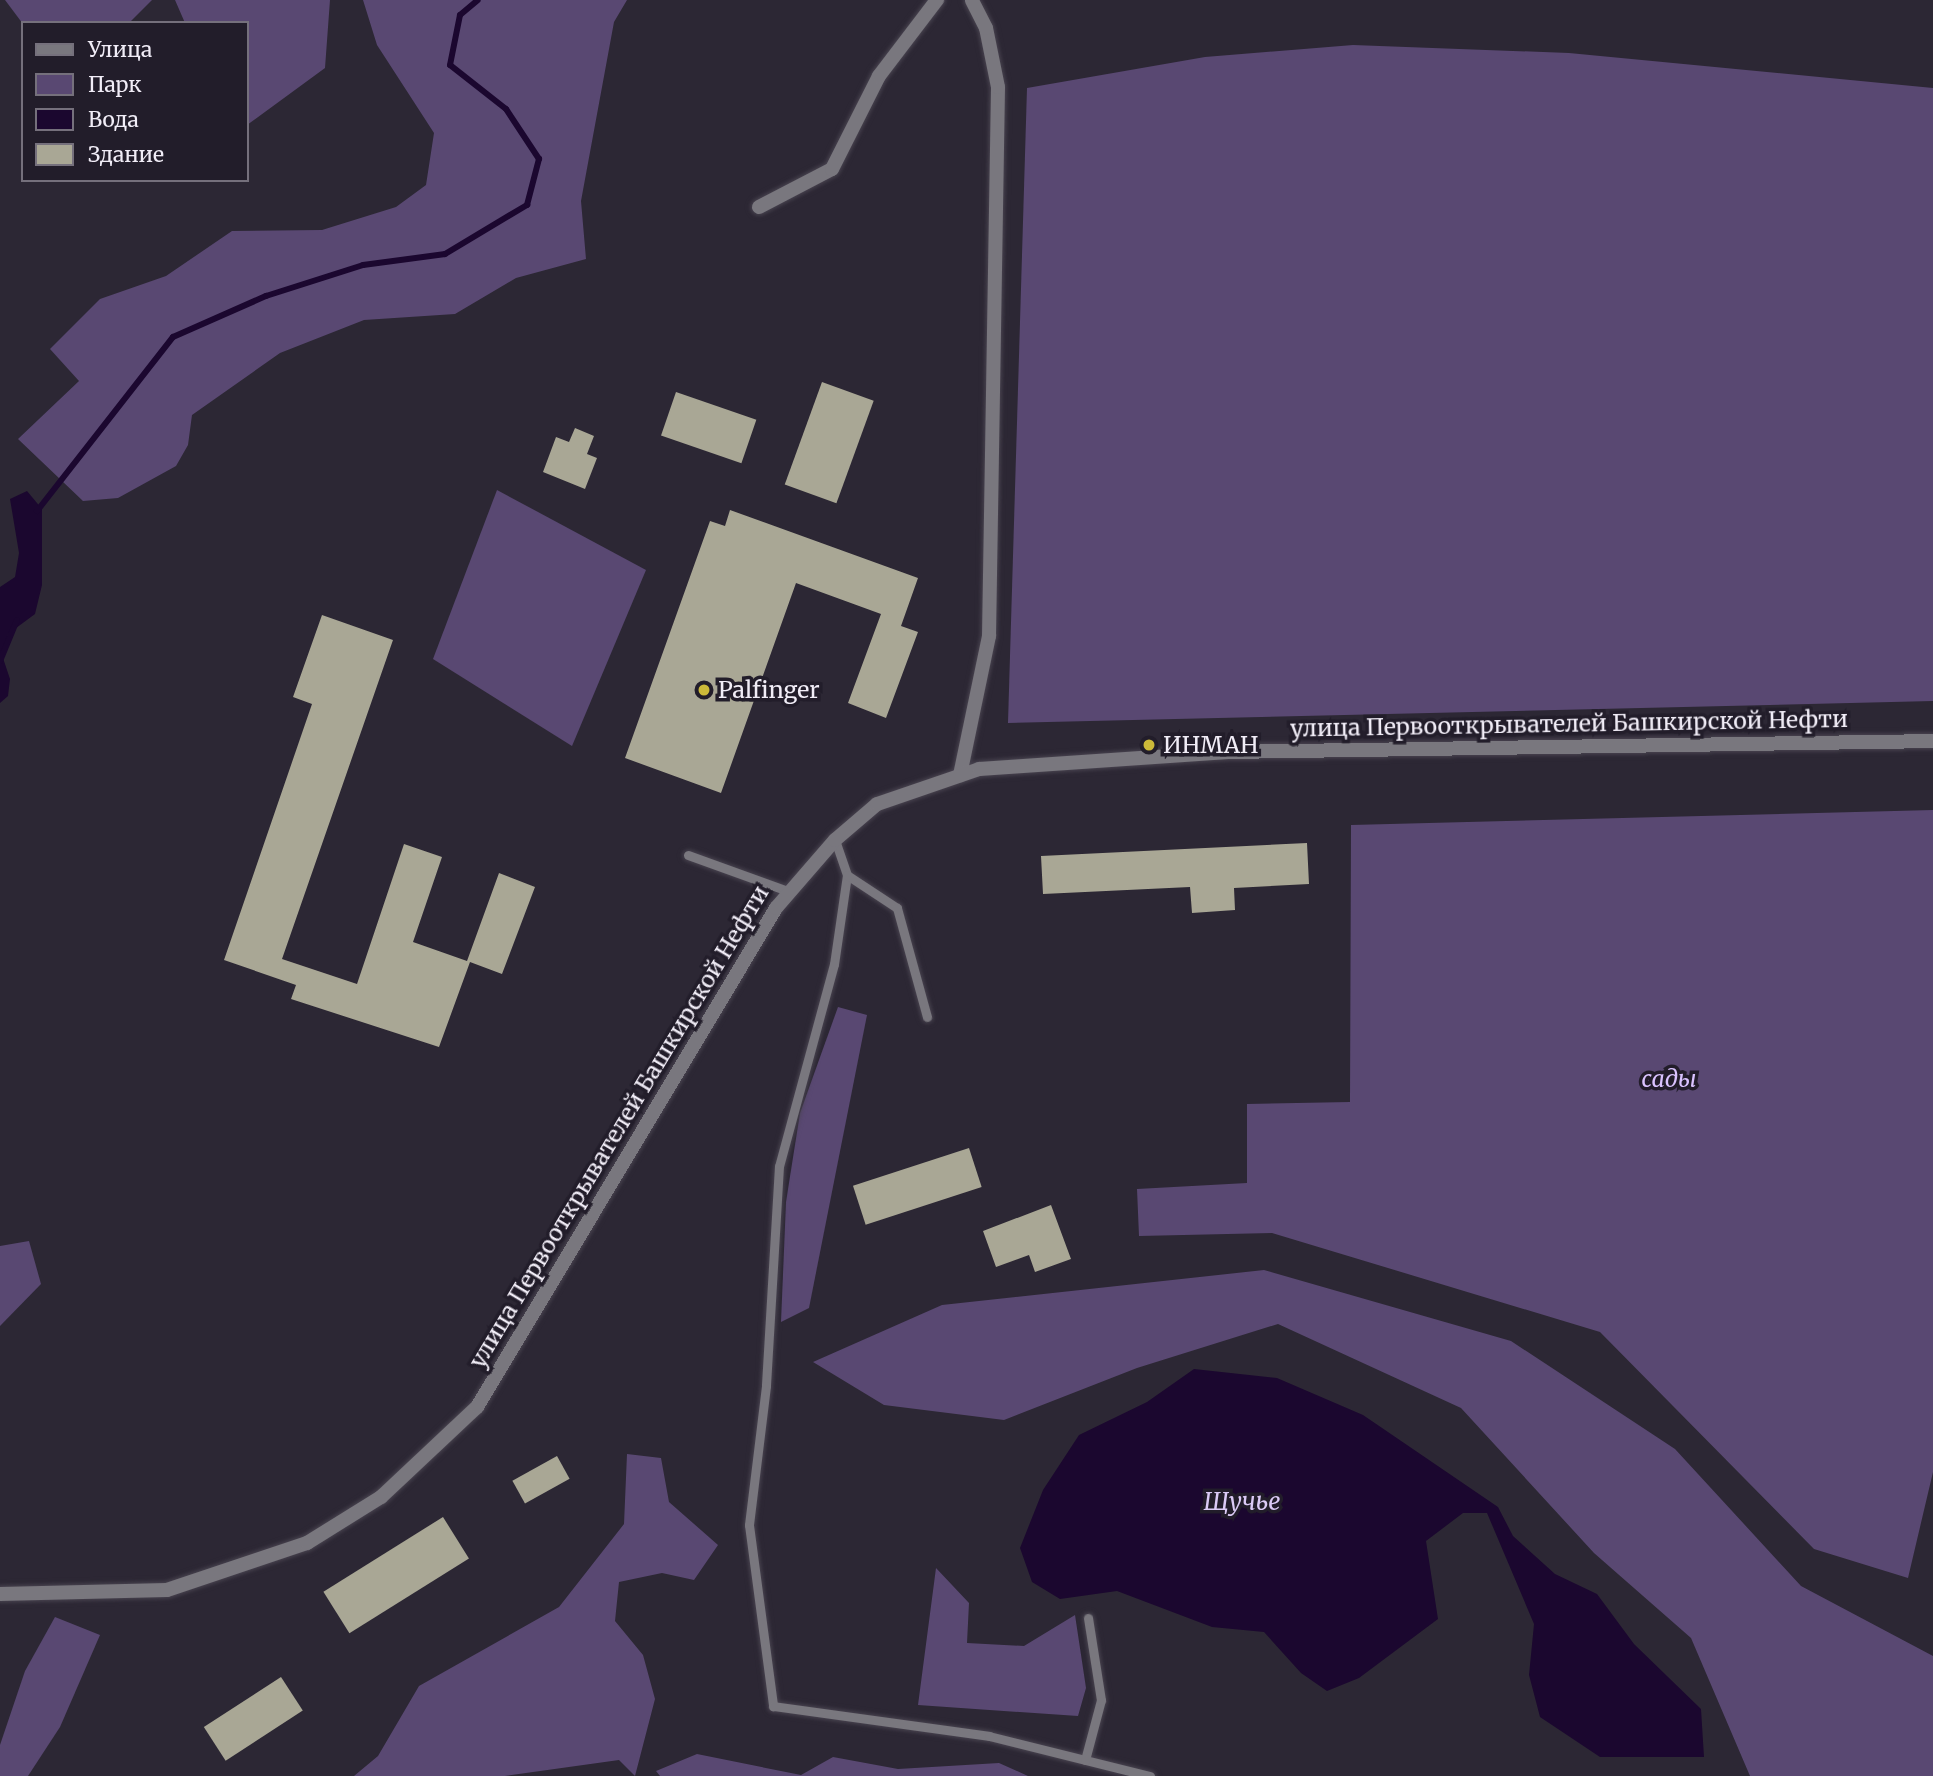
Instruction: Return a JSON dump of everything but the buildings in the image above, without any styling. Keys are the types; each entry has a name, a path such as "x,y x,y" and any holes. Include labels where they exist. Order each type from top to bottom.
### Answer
{"street":[{"path":"759,207 832,169 879,76 937,0"},
{"path":"960,775 989,636 998,87 986,28 972,0"},
{"name":"улица Первооткрывателей Башкирской Нефти","path":"0,1594 167,1590 307,1543 381,1497 477,1408 788,891 835,840 877,804 979,769 1228,752 1933,741"}],"lane":[{"path":"835,840 847,875 834,964 779,1166 766,1385 749,1525 773,1706 989,1736 1150,1776"},
{"path":"688,855 788,891"},
{"path":"847,875 897,908 927,1017"},
{"path":"1085,1760 1101,1700 1088,1618"}],"green space":[{"path":"5,0 152,0 131,21 21,21"},
{"path":"175,0 330,0 325,68 248,124 248,21 184,21"},
{"path":"363,0 627,0 614,22 581,201 586,259 516,278 455,314 364,320 280,353 192,415 188,445 176,466 118,498 83,501 18,439 79,381 50,349 100,299 166,276 232,231 322,230 396,207 426,185 434,133 377,45"},
{"path":"1353,45 1569,53 1933,88 1933,701 1008,723 1027,88 1205,57"},
{"path":"497,490 646,570 572,746 433,659"},
{"name":"сады","path":"1933,810 1933,1472 1908,1578 1814,1549 1600,1332 1272,1233 1139,1236 1137,1189 1247,1183 1247,1104 1350,1102 1351,825"},
{"path":"838,1007 867,1015 809,1308 781,1322 786,1202 800,1113"},
{"path":"29,1241 41,1284 0,1326 0,1246"},
{"path":"1264,1270 1511,1341 1675,1449 1801,1586 1933,1656 1933,1776 1750,1776 1691,1638 1594,1553 1461,1408 1278,1324 1137,1368 1004,1420 884,1405 813,1362 942,1305"},
{"path":"627,1454 661,1458 669,1502 718,1545 694,1580 662,1573 619,1582 615,1621 643,1655 655,1699 635,1776 619,1760 505,1776 354,1776 378,1756 419,1686 559,1607 624,1524"},
{"path":"936,1568 969,1603 967,1643 1024,1646 1075,1615 1086,1688 1078,1716 918,1705"},
{"path":"55,1617 100,1635 60,1727 28,1776 0,1776 0,1745 25,1671"},
{"path":"697,1754 801,1775 833,1757 898,1769 999,1763 1028,1776 660,1776 656,1771"}],"water":[{"path":"27,491 42,509 42,585 35,614 8,634 3,658 10,679 8,696 0,703 0,587 15,577 19,553 10,499"},
{"name":"Щучье","path":"1194,1369 1277,1378 1363,1415 1498,1507 1513,1536 1555,1574 1597,1594 1634,1644 1701,1709 1704,1757 1600,1757 1540,1717 1529,1675 1534,1624 1487,1513 1463,1513 1426,1541 1438,1619 1359,1678 1327,1691 1301,1673 1264,1632 1212,1627 1117,1591 1060,1599 1032,1582 1020,1548 1043,1490 1079,1435 1147,1402"}],"waterway":[{"path":"37,511 173,337 266,296 363,265 445,254 527,205 539,159 506,109 450,65 460,15 478,0"},
{"path":"0,661 17,620"}],"place":[{"name":"Palfinger","path":"704,690"},
{"name":"ИНМАН","path":"1149,745"}]}
